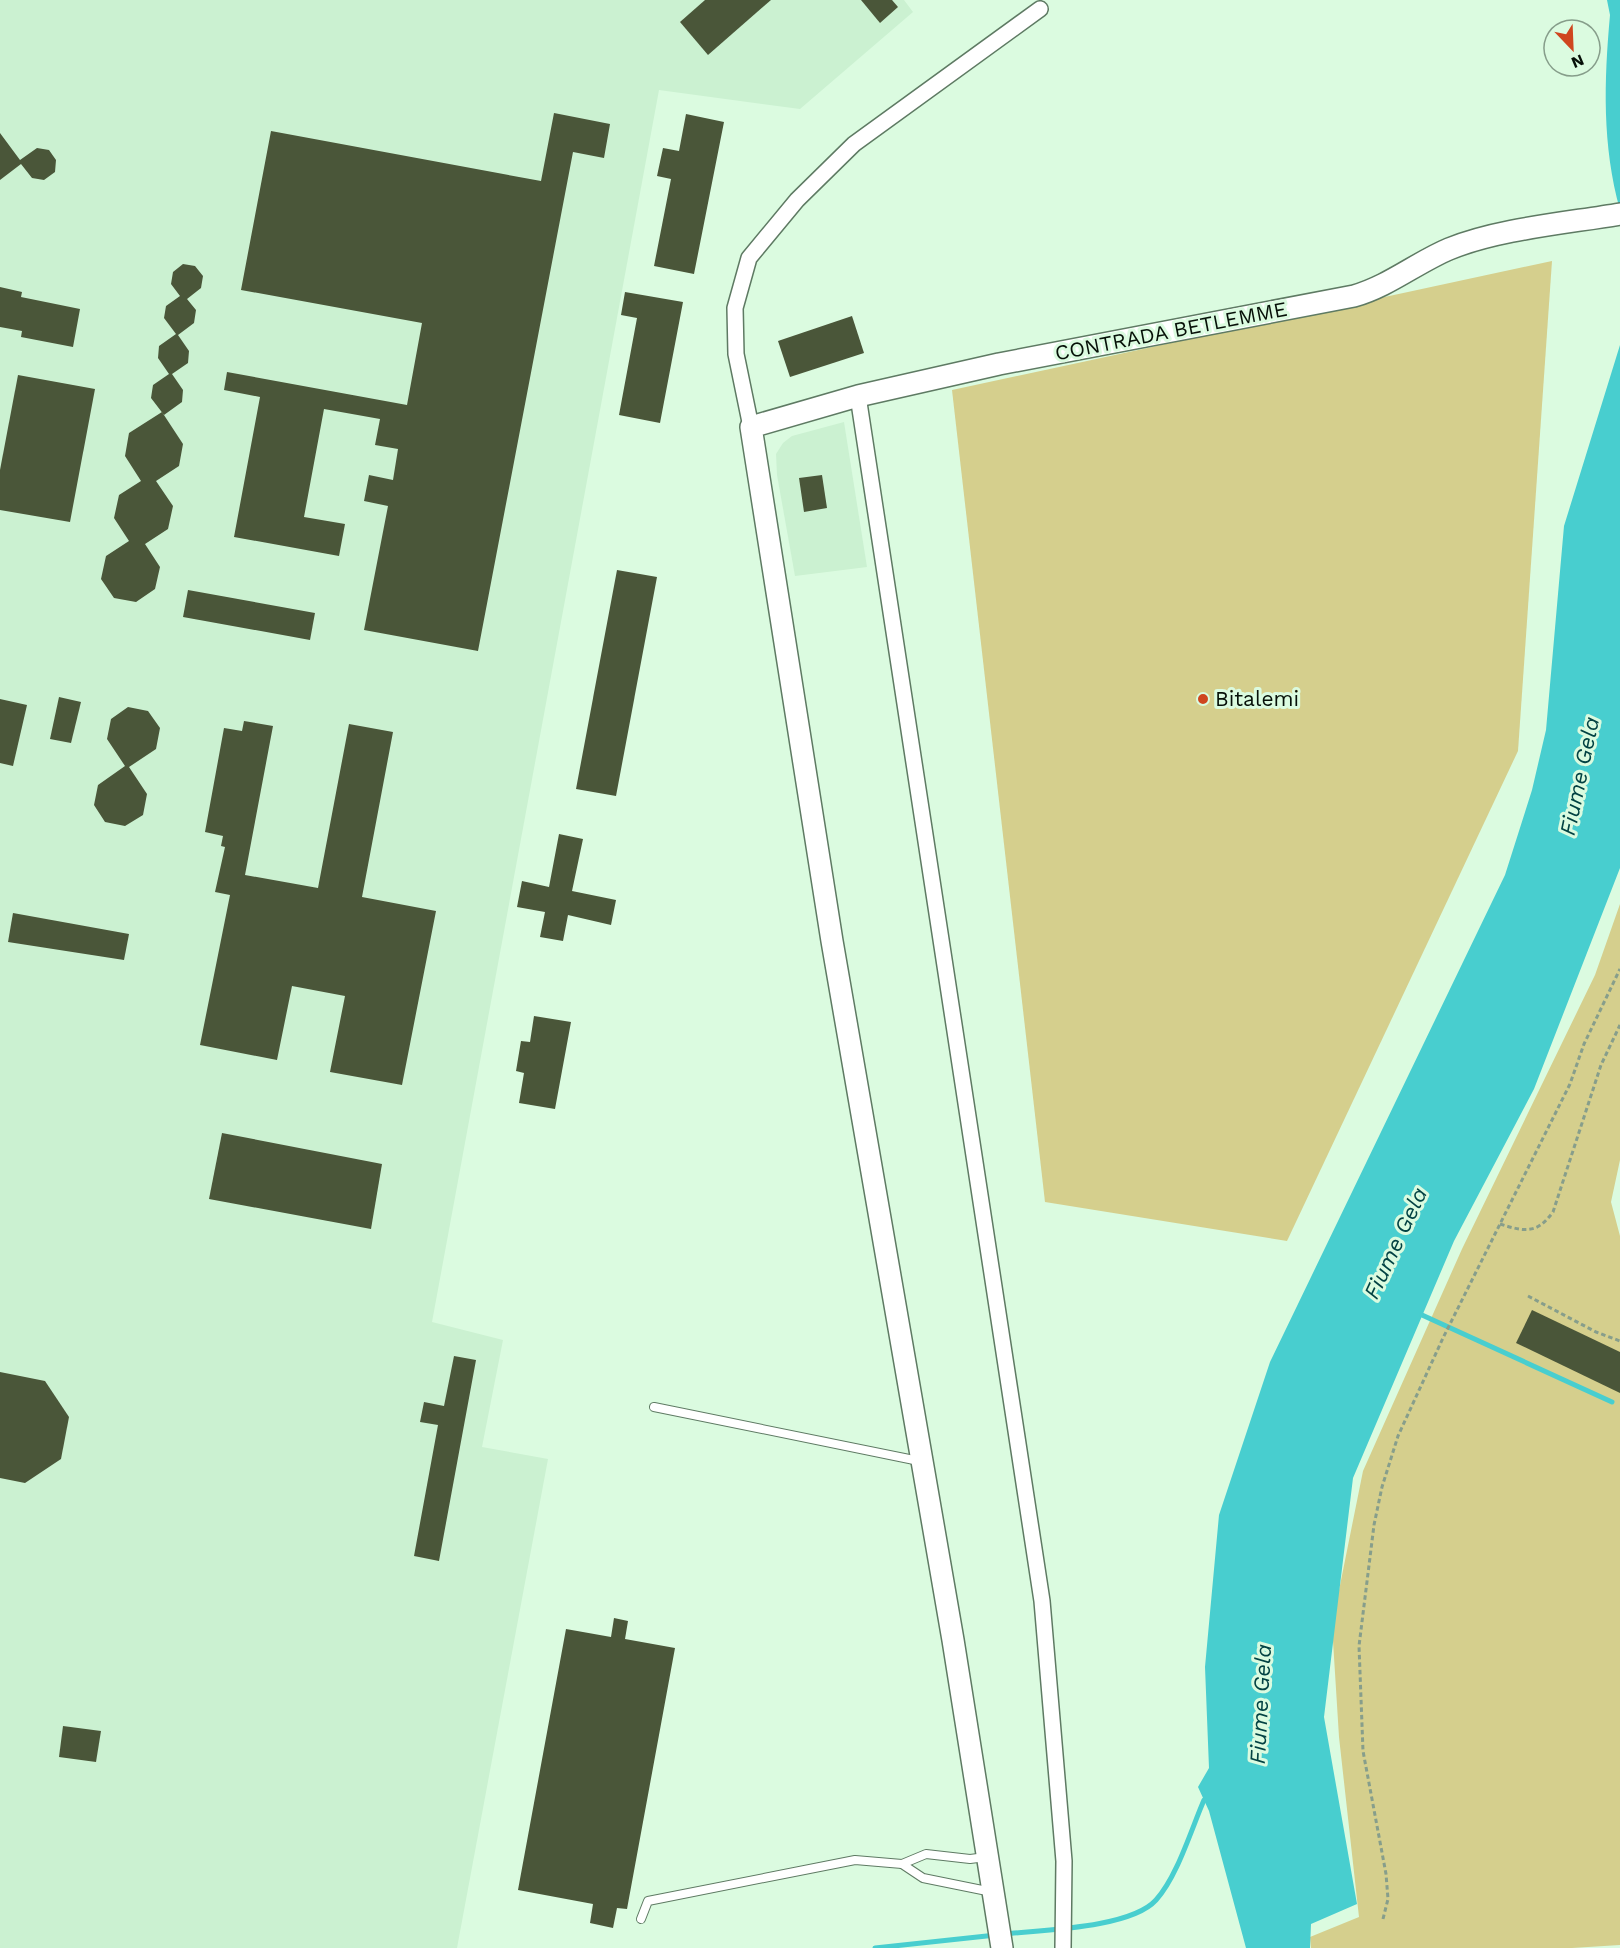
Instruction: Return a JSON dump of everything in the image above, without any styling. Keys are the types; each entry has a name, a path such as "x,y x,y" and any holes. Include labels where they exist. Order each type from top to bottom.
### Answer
{"street":[{"path":"1002,1948 832,941 751,427 736,354 735,308 750,258 797,200 854,144 1040,9"},
{"name":"CONTRADA BETLEMME","path":"751,427 858,396 999,364 1354,296 1375,290 1447,250 1474,240 1620,214"},
{"path":"858,396 1042,1601 1064,1862 1063,1948"}],"lane":[{"path":"654,1407 921,1461"},
{"path":"640,1919 648,1901 855,1860 902,1864 926,1854 970,1859 987,1856"},
{"path":"902,1864 923,1878 994,1900"}],"path":[{"path":"1383,1918 1388,1899 1386,1874 1364,1751 1359,1646 1374,1525 1382,1487 1398,1436 1443,1338 1570,1084 1584,1044 1620,969"},
{"path":"1500,1224 1525,1230 1543,1226 1553,1212 1601,1065 1620,1025"},
{"path":"1528,1296 1596,1332 1620,1341"}],"shaded area":[{"path":"0,0 904,0 913,12 800,109 659,90 432,1322 503,1340 482,1447 548,1459 457,1948 0,1948"},
{"path":"1552,261 1518,751 1287,1241 1045,1202 952,390"},
{"path":"844,422 867,567 795,576 777,475 776,454 783,443 792,436"},
{"path":"1620,904 1620,1160 1611,1202 1620,1236 1620,1945 1572,1948 1311,1948 1310,1937 1359,1917 1339,1737 1332,1625 1363,1471 1462,1249 1595,975"}],"water":[{"path":"1607,0 1620,0 1620,210 1607,137 1606,64 1610,15"},
{"name":"Fiume Gela","path":"1620,345 1620,868 1534,1089 1454,1241 1353,1478 1324,1717 1357,1904 1311,1924 1310,1948 1246,1948 1209,1811 1198,1787 1209,1768 1205,1667 1219,1515 1270,1362 1505,875 1532,790 1546,730 1564,526"}],"building":[{"path":"705,0 771,0 708,55 680,22"},
{"path":"861,0 892,0 898,7 880,23"},
{"path":"554,113 610,124 604,158 573,152 478,651 364,630 388,506 364,501 369,475 393,480 398,449 375,445 380,419 324,409 304,517 345,524 339,556 234,537 260,397 224,390 227,372 407,405 422,323 241,290 271,131 541,181"},
{"path":"686,114 724,122 694,274 654,266 671,179 657,176 663,148 679,151"},
{"path":"0,133 20,160 37,148 49,150 56,160 55,172 44,180 32,178 21,164 0,180"},
{"path":"183,264 195,266 203,276 201,288 187,299 196,310 194,323 178,335 189,351 188,363 172,374 183,390 182,402 164,415 151,398 153,385 169,374 158,358 159,346 176,334 164,318 166,306 180,296 171,284 173,272"},
{"path":"0,287 22,292 21,297 80,309 73,347 21,337 22,331 0,327"},
{"path":"625,292 683,302 660,423 619,415 637,318 621,315"},
{"path":"852,316 864,353 790,377 778,341"},
{"path":"18,375 95,389 70,522 0,510 0,470"},
{"path":"162,412 183,444 179,466 156,481 173,506 168,529 145,544 160,567 155,589 136,602 114,598 101,579 106,556 129,541 114,518 119,495 141,481 125,456 129,433"},
{"path":"822,475 827,508 804,512 799,478"},
{"path":"617,570 657,577 616,796 576,789"},
{"path":"188,590 315,613 310,640 183,617"},
{"path":"59,697 81,702 71,743 50,739"},
{"path":"0,699 27,705 13,766 0,763"},
{"path":"128,707 148,711 160,728 156,749 129,767 147,794 143,815 125,826 105,822 94,805 98,785 125,766 107,739 111,719"},
{"path":"244,721 273,726 245,875 318,888 349,724 393,732 362,897 436,911 402,1085 330,1072 345,996 292,986 277,1060 200,1045 230,895 215,892 225,847 221,846 223,836 205,832 224,728 242,731"},
{"path":"559,834 583,839 572,891 616,900 611,925 568,915 563,941 540,937 545,912 517,907 522,881 549,887"},
{"path":"13,913 129,934 124,960 8,942"},
{"path":"534,1016 571,1022 555,1109 519,1103 524,1073 516,1071 521,1041 530,1042"},
{"path":"222,1133 382,1164 371,1229 209,1199"},
{"path":"1532,1310 1620,1352 1620,1393 1516,1343"},
{"path":"454,1356 476,1360 439,1561 414,1556 438,1425 420,1422 424,1402 444,1406"},
{"path":"0,1372 45,1381 69,1417 61,1459 25,1483 0,1478"},
{"path":"614,1618 628,1621 625,1639 675,1648 627,1909 617,1908 613,1928 590,1923 593,1904 518,1890 566,1629 611,1637"},
{"path":"63,1726 101,1731 96,1762 59,1757"}],"waterway":[{"path":"1422,1315 1612,1402"},
{"path":"1005,1934 1085,1926 1127,1917 1144,1909 1156,1900 1171,1879 1204,1800"},
{"path":"875,1948 996,1935"}],"place":[{"name":"Bitalemi","path":"1203,699"}]}
